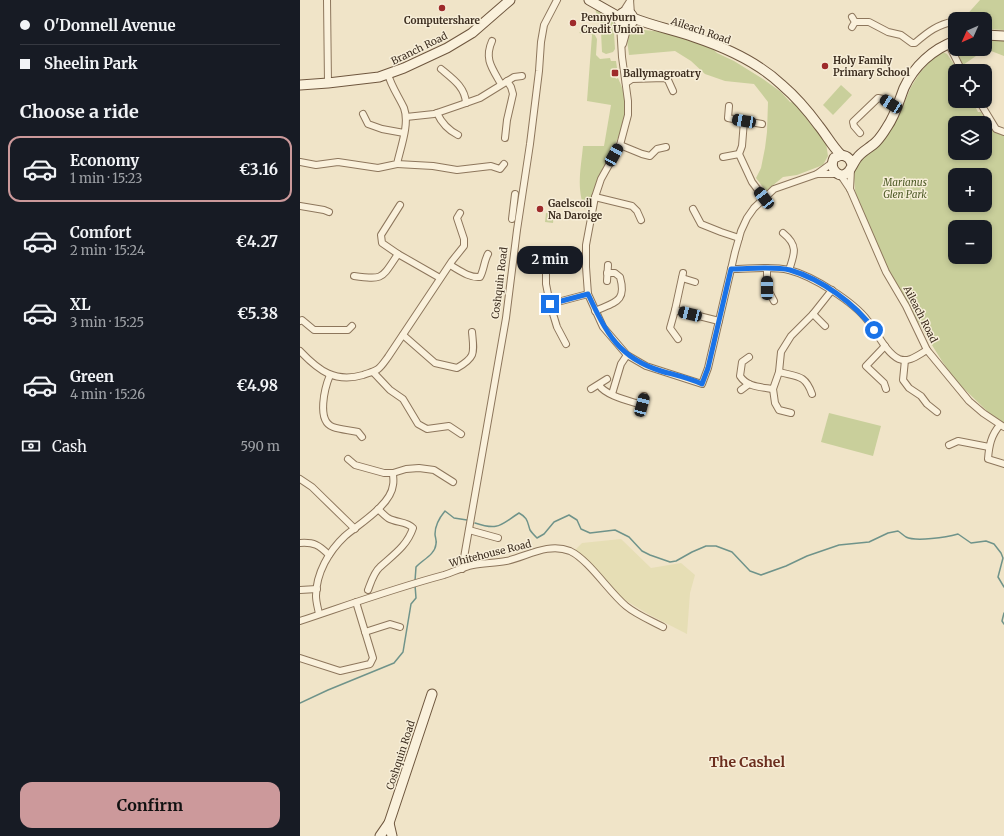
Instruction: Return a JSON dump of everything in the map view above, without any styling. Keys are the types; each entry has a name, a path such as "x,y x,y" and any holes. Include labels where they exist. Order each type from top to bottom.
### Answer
{"street":[{"path":"327,0 328,83"},
{"name":"Branch Road","path":"300,85 363,79 388,74 404,68 447,48 472,32 510,0"},
{"name":"Coshquin Road","path":"462,570 506,318 538,79 541,42 544,25 557,0"},
{"path":"589,0 626,19"},
{"path":"630,0 622,47 628,101 628,115 620,145 601,178 595,197 586,244 588,294 603,327 627,355 646,366 702,384 708,368 739,238 747,218 774,189 817,174 846,174 862,152 875,142 888,126 907,83 915,70 928,56 948,44"},
{"name":"Aileach Road","path":"626,19 694,37 725,48 771,76 782,84 808,110 830,143 843,155"},
{"path":"853,22 870,22 888,32 900,35 912,43 915,43 929,31 941,24 948,22"},
{"path":"992,35 1004,36"},
{"path":"492,41 488,50 488,57 491,64 504,82 511,87 512,94 505,138"},
{"path":"441,69 463,89 466,96 466,103"},
{"path":"388,74 404,109 406,117 397,164"},
{"path":"406,117 437,113 466,103 480,98 514,77 522,76"},
{"path":"626,82 632,79 664,78 668,80 673,91"},
{"path":"860,133 854,126 853,122 878,98 897,106"},
{"path":"729,106 728,118 762,124"},
{"path":"982,108 996,129 1004,132"},
{"path":"437,113 441,121 450,131 458,135"},
{"path":"363,114 368,124 382,130 404,133"},
{"path":"744,121 742,146 739,154 752,182 764,198"},
{"name":"Aileach Road","path":"830,143 833,161"},
{"path":"620,145 650,156 657,149 666,148"},
{"path":"817,174 836,157 862,152"},
{"path":"723,157 739,154"},
{"path":"843,155 850,160 851,167"},
{"path":"833,161 833,169 839,174"},
{"path":"300,162 316,165 338,162 378,168 397,164 433,166 457,170 492,166 500,168 504,164"},
{"name":"Aileach Road","path":"850,189 851,167"},
{"name":"Aileach Road","path":"839,174 850,189 886,272 906,306 927,350 969,400 983,413 1002,426"},
{"path":"512,219 515,194"},
{"path":"595,197 632,206 637,211 641,220"},
{"path":"514,204 521,205"},
{"path":"400,205 381,235 382,243 440,278"},
{"path":"300,206 329,212"},
{"path":"693,209 701,224 739,238"},
{"path":"300,351 317,367 330,375 347,378 373,372 378,369 403,335 440,278 464,246 464,239 457,218 460,213"},
{"path":"782,233 789,238 794,246 793,258 789,270"},
{"path":"354,276 375,279 383,275 398,254"},
{"path":"450,265 469,276 474,278 480,277 488,254"},
{"path":"546,261 546,284 550,304 556,327 566,344"},
{"path":"607,281 608,265"},
{"path":"731,269 767,268 789,270 812,279 832,290 867,319 885,346 895,356 905,360 910,360 927,350"},
{"path":"767,268 767,288 774,301"},
{"path":"595,311 617,301 622,295 620,277 614,273 608,273"},
{"path":"678,339 670,328 682,276 695,282"},
{"path":"792,413 779,410 775,403 773,388 778,372 781,352 791,336 813,314 832,290"},
{"path":"550,304 588,294"},
{"path":"675,310 719,321"},
{"path":"813,314 824,326"},
{"path":"300,321 302,320 314,330 348,330 352,326"},
{"path":"403,335 435,363 457,368 468,362 474,351 472,332"},
{"path":"885,346 866,366 884,383 886,389"},
{"path":"612,394 621,364 627,355"},
{"path":"749,357 742,362 740,376 744,382 773,388"},
{"path":"905,360 903,380 909,388 921,396 936,412"},
{"path":"373,372 390,390 403,399 418,424 428,429 449,426 461,434"},
{"path":"778,372 801,377 809,384 812,394"},
{"path":"330,375 326,385 323,403 326,420 332,427 358,432 362,437"},
{"path":"592,389 607,379"},
{"path":"741,390 749,384"},
{"path":"599,385 602,390 641,408 644,396"},
{"path":"1002,426 994,432 989,447 988,460 1004,464"},
{"path":"949,445 958,441 989,447"},
{"path":"348,459 356,465 384,473 393,473 406,469 419,468 434,470 453,482"},
{"path":"319,614 316,597 317,589 323,567 329,555 342,539 378,510 384,503 393,486 393,473"},
{"path":"300,479 312,487 355,529"},
{"path":"368,590 379,568 406,543 413,528 410,525 387,518 378,510"},
{"path":"469,530 498,538"},
{"path":"300,543 321,546 329,555"},
{"name":"Whitehouse Road","path":"300,621 414,583 462,570 473,565 506,561 538,551 562,548 572,552 586,564 625,606 638,615 663,627"},
{"path":"300,590 317,589"},
{"path":"300,658 340,671 370,664 373,658 356,602"},
{"path":"365,632 390,624 400,627"},
{"name":"Coshquin Road","path":"380,836 389,822 432,694"},
{"path":"389,822 392,836"}],"shaded area":[{"path":"621,539 651,568 681,563 695,575 690,593 687,634 648,614 620,597 574,551 582,543"}],"green space":[{"path":"980,0 1004,0 1004,30 992,29 992,12 969,12"},
{"path":"595,9 614,22 617,34 614,33 615,49 613,52 606,54 602,52 602,29"},
{"path":"586,27 591,28 597,39 596,55 600,59 610,58 611,61 616,61 617,68 613,72 616,79 618,78 623,91 625,115 618,137 600,175 590,203 587,204 585,210 582,202 580,186 583,146 604,146 611,105 587,101 592,35 579,33"},
{"path":"634,29 664,32 712,48 717,53 734,61 763,79 781,92 790,102 794,103 826,143 828,156 823,165 797,175 783,177 766,191 756,178 761,168 765,148 768,102 754,84 725,81 705,74 691,61 675,51 629,55 627,40 629,32"},
{"path":"992,40 1004,41 1004,56 992,51"},
{"name":"Marianus Glen Park","path":"943,52 947,54 954,64 948,64 948,108 976,108 983,116 948,116 948,160 992,160 992,130 1004,133 1004,423 988,412 954,379 942,361 888,271 856,199 853,168 860,163 862,156 881,142 891,129 899,115 911,87 919,74 931,60"},
{"path":"958,56 976,56 964,64 962,64"},
{"path":"841,85 852,95 833,115 823,105"},
{"path":"546,213 554,214 553,223 545,222"},
{"path":"829,413 881,426 873,456 821,442"}],"waterway":[{"path":"415,581 416,567 431,554 435,548 436,528 445,511 454,518 467,520"},
{"path":"475,523 494,527 499,526 519,513 526,518 530,530 537,538 544,534 554,522 569,515 577,520 581,529 590,533 615,530 629,537 642,551 670,562 676,561 706,546 716,546 732,552 750,571 761,575 786,566 807,556 839,545 869,542 888,533 898,531 906,537 917,539 939,538 958,534 971,543 986,541 994,544 1003,558 998,577 1004,587"},
{"path":"300,703 394,663 403,652 411,604 416,598 415,585"},
{"path":"1004,613 1002,621 1004,624"}],"place":[{"name":"Computershare","path":"442,8"},
{"name":"Pennyburn Credit Union","path":"573,23"},
{"name":"Holy Family Primary School","path":"825,66"},
{"name":"Ballymagroatry","path":"615,73"},
{"name":"Gaelscoil Na Daroige","path":"540,209"}],"district":[{"name":"The Cashel","path":"747,762"}],"route":[{"path":"550,304 588,294 603,327 627,355 646,366 702,384 708,368 731,269 767,268 789,270 808,278 832,290 853,306 867,319 874,330"}]}
